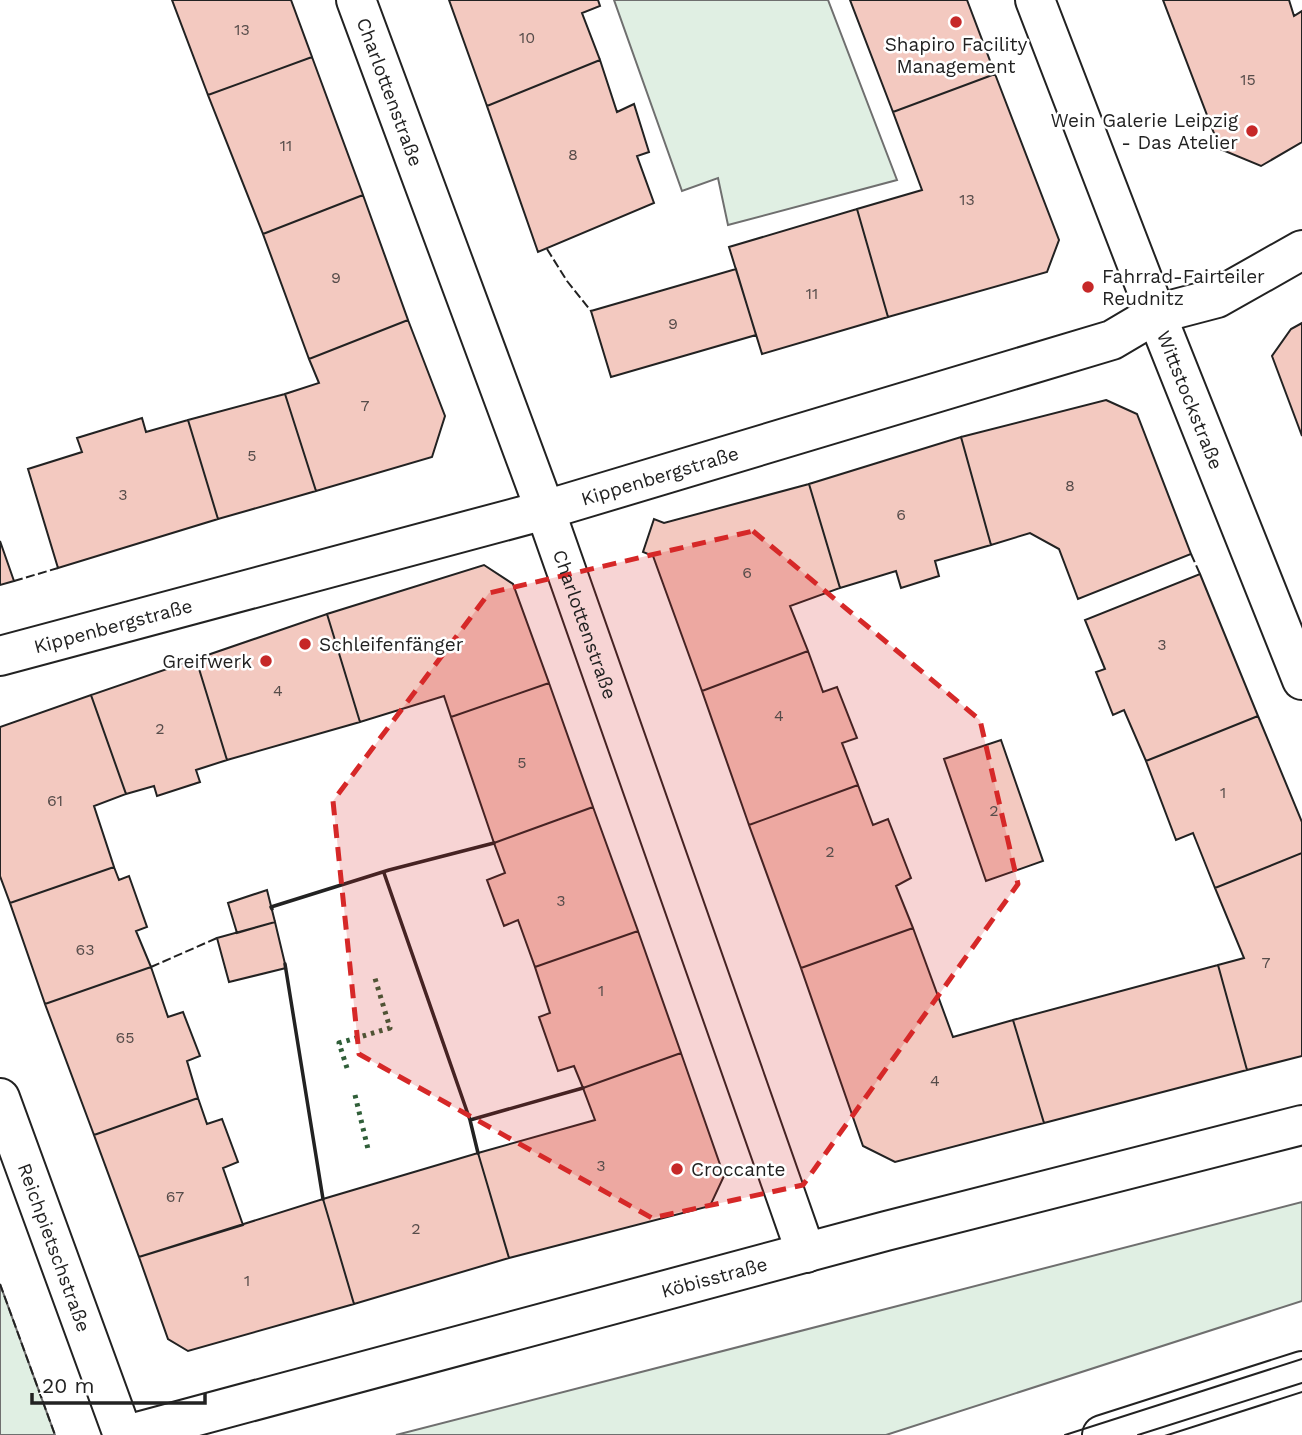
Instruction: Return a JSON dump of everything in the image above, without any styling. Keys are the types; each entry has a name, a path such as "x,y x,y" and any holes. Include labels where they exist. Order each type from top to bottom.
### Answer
{"street":[{"name":"Charlottenstraße","path":"356,0 544,510 806,1253"},
{"name":"Wittstockstraße","path":"1035,0 1156,314 1302,680"},
{"name":"Kippenbergstraße","path":"0,656 544,510 1112,340 1156,314 1217,298 1302,250"},
{"name":"Reichpietschstraße","path":"0,1098 125,1435"},
{"name":"Köbisstraße","path":"125,1435 806,1253 1302,1125"},
{"path":"1102,1435 1302,1371"}],"highlighted area":[{"path":"753,531 980,720 1018,884 803,1185 652,1218 359,1054 333,801 489,593"}],"green space":[{"path":"614,0 828,0 897,180 728,225 718,178 682,191"},
{"path":"1302,1202 1302,1301 886,1435 396,1435"},
{"path":"0,1284 55,1435 0,1435"}],"building":[{"path":"172,0 291,0 312,57 208,95"},
{"path":"449,0 598,0 600,6 582,13 600,60 487,106"},
{"path":"850,0 967,0 995,74 893,112"},
{"path":"1163,0 1289,0 1294,16 1302,11 1302,142 1261,166 1220,149"},
{"path":"312,57 363,195 263,234 208,95"},
{"path":"600,60 617,112 634,104 649,152 637,156 654,203 538,252 487,106"},
{"path":"995,74 1059,240 1047,272 888,317 857,209 922,190 893,112"},
{"path":"363,195 408,320 309,359 263,234"},
{"path":"857,209 888,317 762,354 729,247"},
{"path":"736,269 756,335 611,377 591,311"},
{"path":"408,320 445,416 432,457 316,491 285,394 319,383 309,359"},
{"path":"1302,323 1302,436 1272,356 1291,329"},
{"path":"285,394 316,491 218,519 188,420"},
{"path":"1106,400 1137,414 1191,554 1078,599 1059,549 1030,533 991,545 961,437"},
{"path":"142,418 146,432 188,420 218,519 58,568 28,469 82,452 77,438"},
{"path":"961,437 991,545 935,561 939,576 901,588 896,571 840,588 809,484"},
{"path":"809,484 840,588 790,606 808,651 702,691 653,556 643,552 654,519 664,523"},
{"path":"0,541 14,581 0,585"},
{"path":"484,565 513,584 549,683 451,717 444,696 360,722 327,614"},
{"path":"1200,574 1258,716 1146,761 1124,710 1113,715 1096,672 1105,669 1085,620"},
{"path":"327,614 360,722 227,760 196,659"},
{"path":"808,651 823,692 837,687 857,738 842,743 858,785 749,825 702,691"},
{"path":"196,659 227,760 196,770 200,782 157,796 154,786 126,794 91,695"},
{"path":"549,683 593,807 494,843 451,717"},
{"path":"91,695 126,794 94,806 114,867 10,903 0,876 0,727"},
{"path":"1258,716 1302,822 1302,853 1215,888 1193,833 1176,840 1146,761"},
{"path":"1001,740 1043,861 986,881 944,759"},
{"path":"858,785 873,825 888,819 911,878 896,886 913,928 801,968 749,825"},
{"path":"593,807 638,931 535,967 518,920 504,926 487,880 505,873 494,843"},
{"path":"1302,853 1302,1056 1247,1070 1218,965 1244,958 1215,888"},
{"path":"114,867 119,880 129,876 147,927 136,931 151,967 45,1004 10,903"},
{"path":"267,890 275,922 237,933 228,903"},
{"path":"275,922 286,968 229,982 217,938"},
{"path":"913,928 953,1037 1013,1020 1044,1123 895,1162 863,1146 801,968"},
{"path":"638,931 681,1053 583,1088 574,1066 558,1071 539,1017 550,1013 535,967"},
{"path":"1218,965 1247,1070 1044,1123 1013,1020"},
{"path":"151,967 168,1017 183,1012 200,1056 187,1061 198,1098 94,1135 45,1004"},
{"path":"681,1053 724,1176 710,1206 509,1258 478,1153 595,1120 583,1088"},
{"path":"198,1098 207,1124 222,1119 238,1162 223,1168 243,1225 139,1257 94,1135"},
{"path":"478,1153 509,1258 354,1304 323,1199"},
{"path":"323,1199 354,1304 188,1351 168,1339 139,1257"}],"tram line":[{"path":"1065,1435 1302,1359"},
{"path":"1138,1435 1302,1383"}],"hedge":[{"path":"347,1068 339,1043 390,1028 374,975"},
{"path":"355,1095 368,1149"}],"fence":[{"path":"547,249 567,281 591,311"},
{"path":"1191,554 1200,574"},
{"path":"14,581 58,568"},
{"path":"151,967 217,938"},
{"path":"0,1284 55,1435"}],"wall":[{"path":"272,909 271,907 389,870 494,843"},
{"path":"384,873 470,1120 478,1153"},
{"path":"285,964 323,1199"},
{"path":"470,1120 583,1088"}],"place":[{"name":"Shapiro Facility Management","path":"956,22"},
{"name":"Wein Galerie Leipzig - Das Atelier","path":"1252,131"},
{"name":"Fahrrad-Fairteiler Reudnitz","path":"1088,287"},
{"name":"Schleifenfänger","path":"305,644"},
{"name":"Greifwerk","path":"266,661"},
{"name":"Croccante","path":"677,1169"}]}
